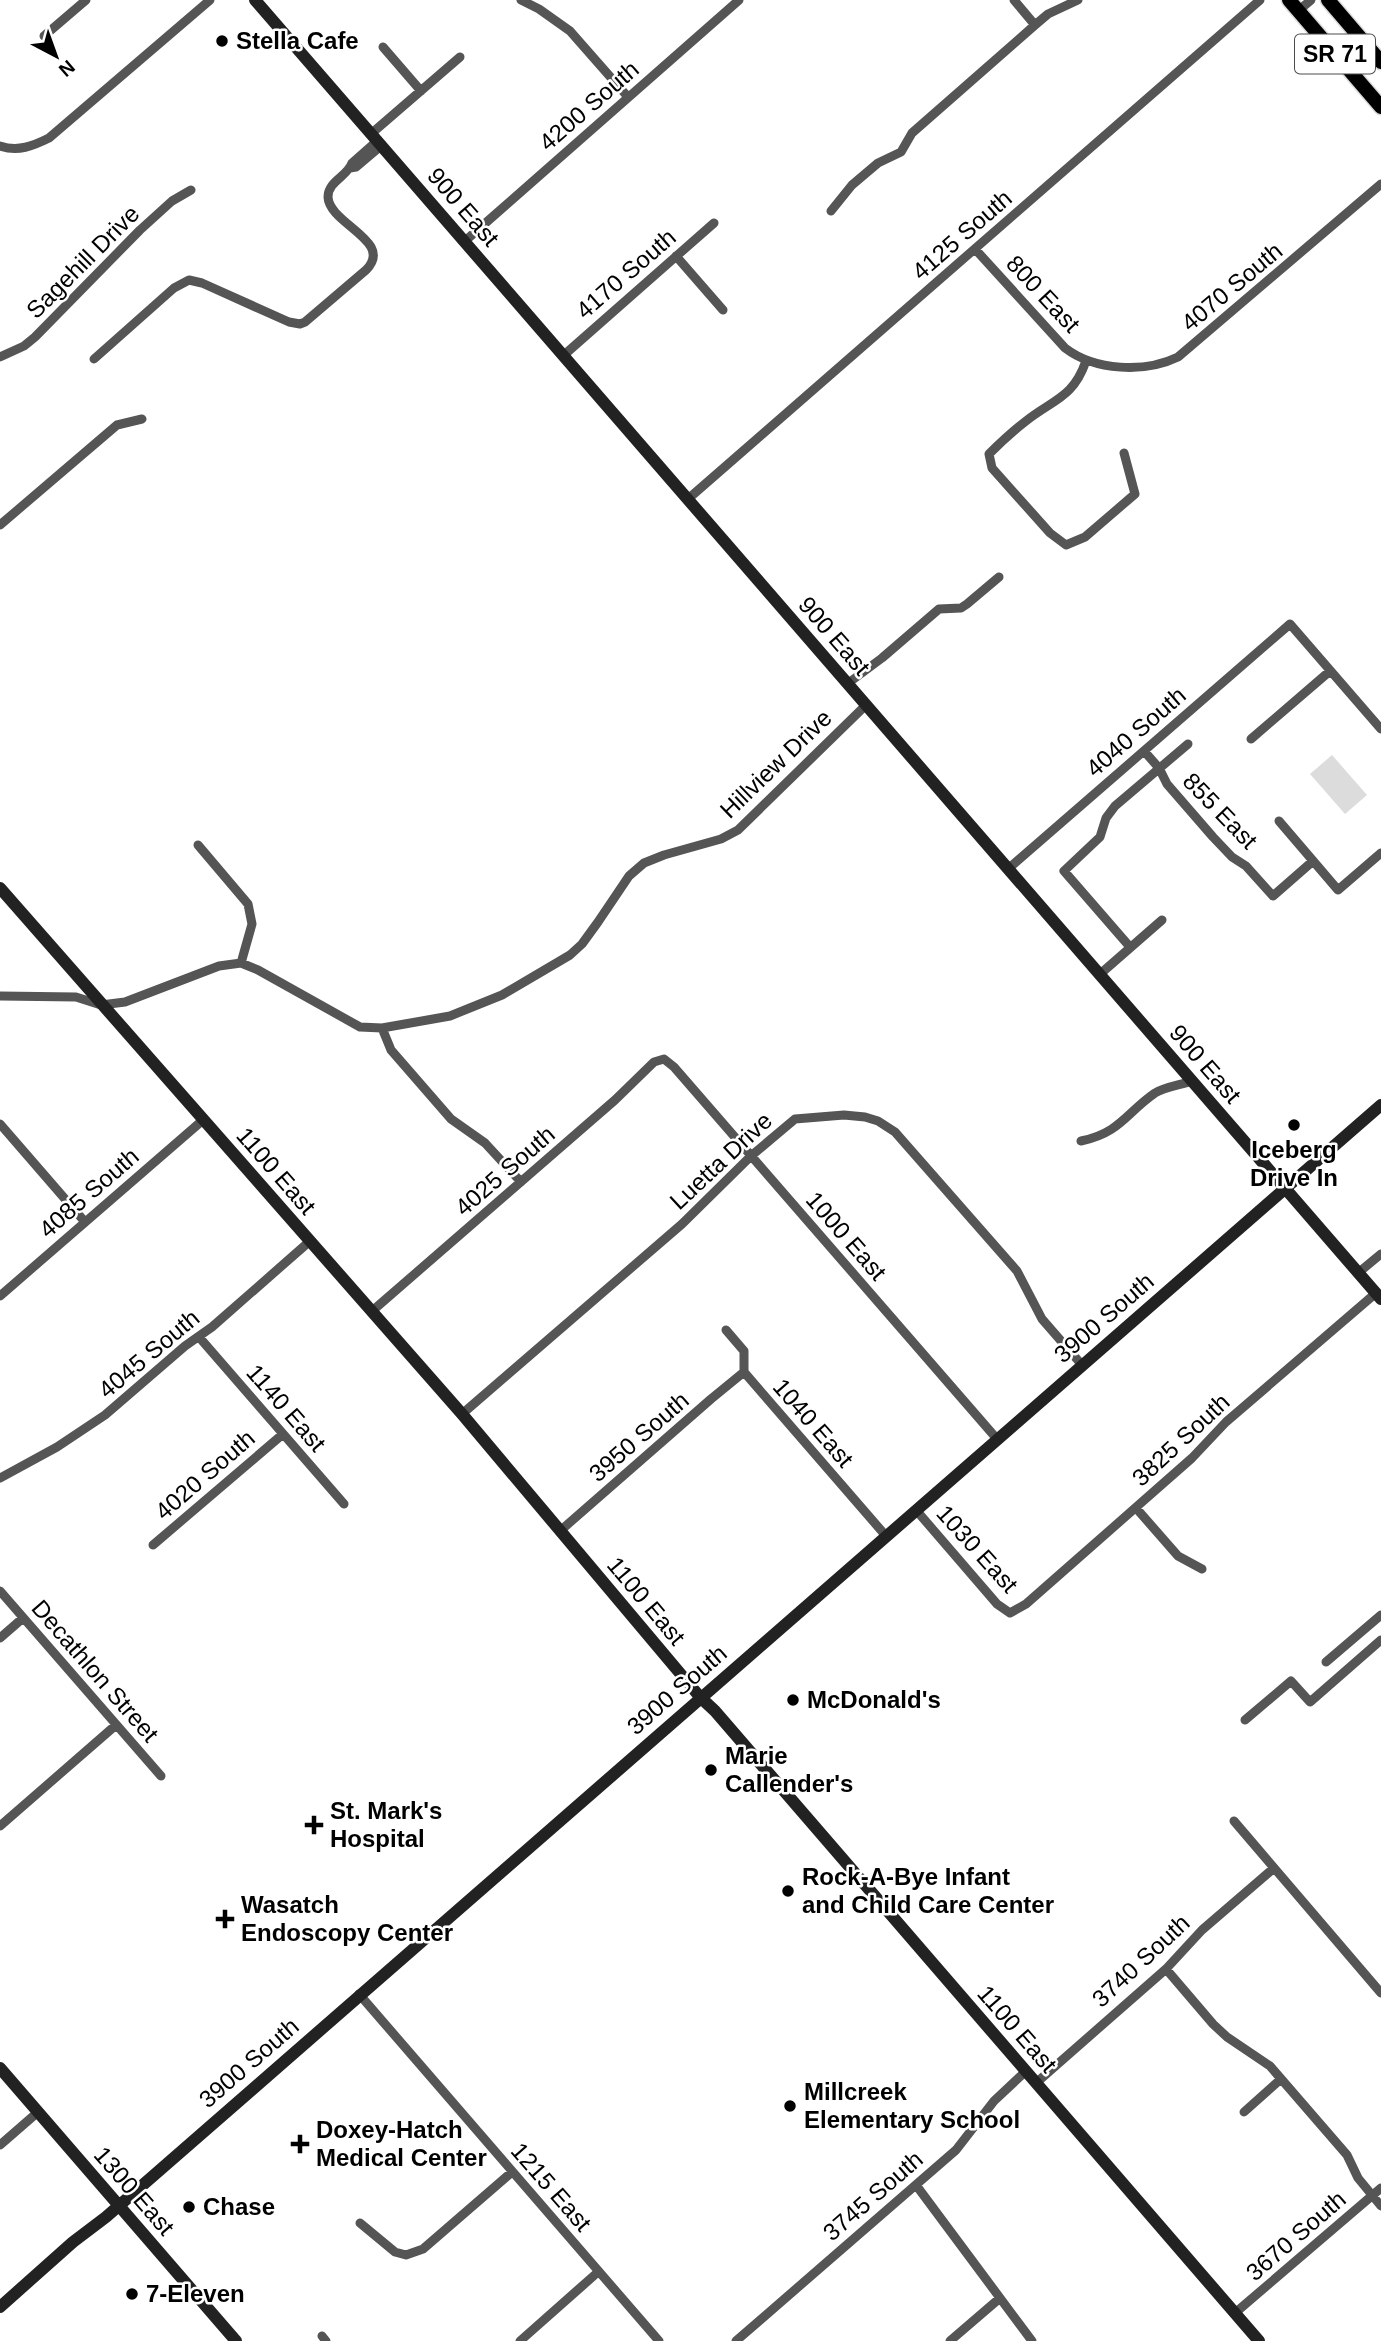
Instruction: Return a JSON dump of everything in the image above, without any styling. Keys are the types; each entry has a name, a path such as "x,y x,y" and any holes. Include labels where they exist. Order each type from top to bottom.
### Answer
{"main road":[{"name":"900 East","path":"255,0 1379,1296"},
{"name":"SR 71","path":"1328,0 1381,62"},
{"name":"SR 71","path":"1293,6 1381,107"},
{"name":"1100 East","path":"0,888 462,1415 700,1698 733,1731 1259,2341"},
{"name":"3900 South","path":"0,2307 1381,1105"},
{"name":"1300 East","path":"0,2068 236,2341"}],"street":[{"path":"44,36 86,0"},
{"path":"0,146 20,149 49,138 211,0"},
{"path":"521,0 541,4 628,97"},
{"name":"4200 South","path":"465,241 739,0"},
{"path":"1014,0 1035,25"},
{"path":"831,211 852,185 878,163 901,152 912,133 1035,25 1048,14 1078,0"},
{"name":"4125 South","path":"688,499 1261,0"},
{"path":"1293,6 1311,0"},
{"path":"383,47 421,91"},
{"path":"94,359 174,288 189,280 202,283 289,322 300,324 305,321 366,270 373,261 368,243 344,222 329,202 331,186 350,168 356,167 377,139 421,91 460,57"},
{"name":"4070 South","path":"1087,361 1146,367 1164,364 1178,357 1381,184"},
{"name":"Sagehill Drive","path":"0,357 24,346 35,337 140,230 172,201 191,190"},
{"name":"4170 South","path":"564,355 714,223"},
{"name":"800 East","path":"975,248 1065,348 1087,361"},
{"path":"676,256 723,310"},
{"path":"1087,361 1075,385 1023,422 989,454 992,467 1050,533 1066,545 1085,537 1135,494 1124,453"},
{"path":"0,525 117,425 142,419"},
{"path":"848,684 939,609 961,608 999,577"},
{"name":"4040 South","path":"1008,869 1290,624 1330,671"},
{"path":"1251,739 1330,671 1381,729"},
{"name":"Hillview Drive","path":"241,963 360,1027 382,1028 434,1020 466,1011 502,995 556,965 582,944 636,869 644,863 732,835 866,705"},
{"path":"1130,947 1064,871 1100,837 1110,812 1188,744"},
{"name":"855 East","path":"1144,751 1159,768 1167,785 1213,837 1232,857 1246,866 1273,896 1313,861"},
{"path":"1279,821 1338,890 1381,853"},
{"path":"0,996 76,997 101,1006 125,1002 219,966 241,963 252,924 252,914 248,904 198,845"},
{"path":"1099,975 1162,920"},
{"path":"382,1028 391,1051 451,1119 485,1143 521,1182"},
{"name":"4025 South","path":"371,1312 615,1100 654,1062 664,1059"},
{"name":"1000 East","path":"664,1059 674,1067 998,1439"},
{"path":"1081,1140 1099,1137 1113,1130 1160,1091 1192,1081"},
{"name":"Luetta Drive","path":"462,1415 682,1224 751,1156 795,1119 844,1115 878,1121 906,1143 1009,1261 1024,1281 1042,1319 1082,1366"},
{"name":"4085 South","path":"0,1297 204,1120"},
{"path":"0,1124 85,1222"},
{"name":"4045 South","path":"0,1478 81,1433 106,1415 310,1241"},
{"path":"1358,1273 1381,1254"},
{"name":"3825 South","path":"1010,1613 1026,1604 1136,1508 1192,1458 1226,1422 1379,1296"},
{"name":"1040 East","path":"726,1331 744,1351 744,1373 886,1536"},
{"name":"1140 East","path":"199,1337 344,1504"},
{"name":"3950 South","path":"560,1531 744,1373"},
{"name":"4020 South","path":"153,1545 283,1434"},
{"path":"1136,1508 1178,1556 1202,1569"},
{"name":"1030 East","path":"916,1510 997,1604 1010,1613"},
{"name":"Decathlon Street","path":"0,1591 161,1776"},
{"path":"1326,1662 1381,1615"},
{"path":"0,1638 23,1618"},
{"path":"1245,1720 1291,1681 1310,1702 1381,1640"},
{"path":"0,1826 116,1725"},
{"path":"1234,1821 1381,1993"},
{"name":"3740 South","path":"1036,2082 1166,1969 1202,1930 1274,1868"},
{"path":"1166,1969 1213,2024 1227,2037 1260,2058 1281,2079 1347,2155 1358,2178 1381,2206"},
{"name":"1215 East","path":"359,1994 659,2341"},
{"name":"3745 South","path":"736,2341 956,2150 994,2101 1026,2071"},
{"path":"1244,2112 1281,2079"},
{"path":"0,2145 38,2112"},
{"path":"360,2223 395,2252 407,2255 422,2249 512,2172"},
{"path":"916,2185 1032,2341"},
{"name":"3670 South","path":"1235,2313 1381,2188"},
{"path":"520,2341 598,2272"},
{"path":"950,2341 1000,2298"}],"shaded area":[{"path":"1332,755 1367,795 1345,814 1310,774"}],"place":[{"name":"Stella Cafe","path":"222,41"},
{"name":"Iceberg Drive In","path":"1294,1125"},
{"name":"McDonald's","path":"793,1700"},
{"name":"Marie Callender's","path":"711,1770"},
{"name":"St. Mark's Hospital","path":"314,1825"},
{"name":"Rock-A-Bye Infant and Child Care Center","path":"788,1891"},
{"name":"Wasatch Endoscopy Center","path":"225,1919"},
{"name":"Millcreek Elementary School","path":"790,2106"},
{"name":"Doxey-Hatch Medical Center","path":"300,2144"},
{"name":"Chase","path":"189,2207"},
{"name":"7-Eleven","path":"132,2294"}]}
